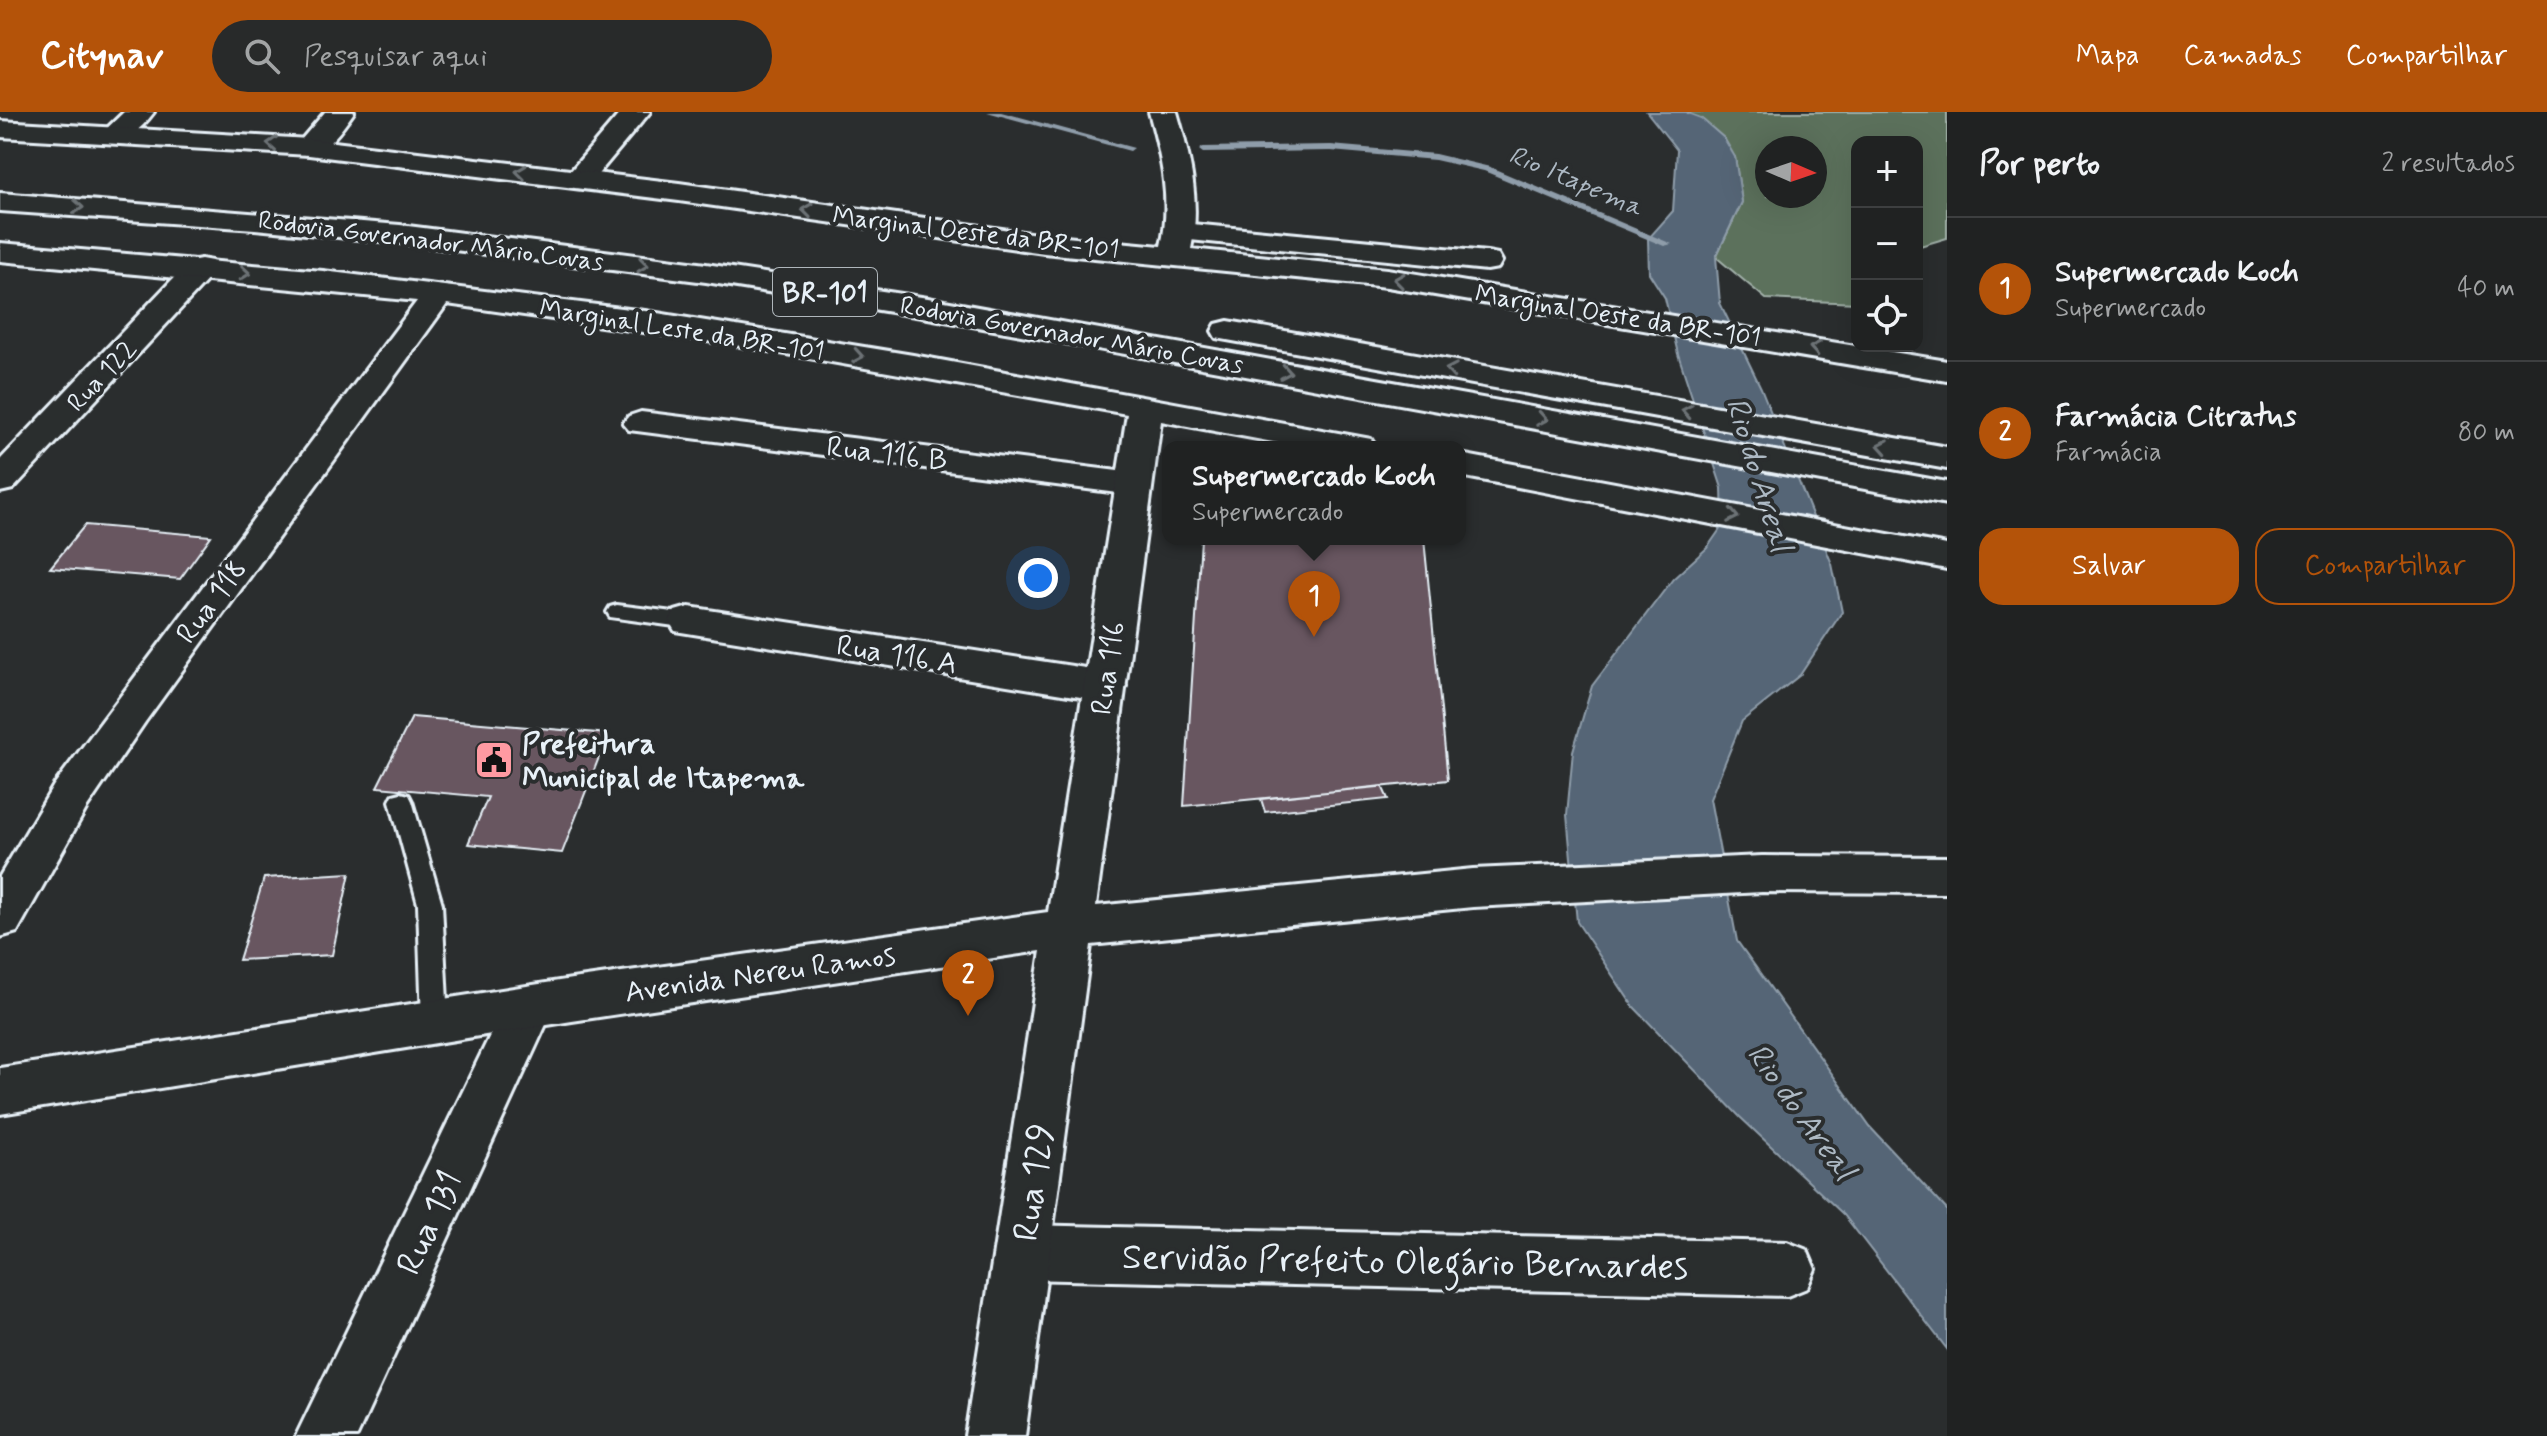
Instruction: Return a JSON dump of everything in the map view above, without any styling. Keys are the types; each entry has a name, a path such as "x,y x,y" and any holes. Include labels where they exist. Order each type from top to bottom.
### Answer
{"main road":[{"path":"115,134 140,112"},
{"path":"309,147 340,112"},
{"path":"579,179 636,112"},
{"path":"1163,112 1181,187 1178,244 1487,261"},
{"name":"Marginal Oeste da BR-101","path":"0,129 309,147 579,179 1044,244 1178,244 1947,371"},
{"name":"Rodovia Governador Mário Covas","path":"0,178 268,196 619,234 1083,306"},
{"name":"Rodovia Governador Mário Covas","path":"0,202 328,227 706,273 928,308 1947,493"},
{"name":"Marginal Leste da BR-101","path":"0,252 201,268 438,295 719,333 1325,441"},
{"name":"Rua 122","path":"0,481 201,268"},
{"name":"Rua 118","path":"0,918 70,797 130,711 438,295"},
{"name":"Rodovia Governador Mário Covas","path":"1206,327 1947,458"},
{"name":"Rua 116","path":"1069,928 1145,408"},
{"name":"Rua 116 B","path":"641,423 1134,484"},
{"path":"1466,466 1947,557"},
{"name":"Rua 116 A","path":"689,621 1105,686"},
{"name":"Avenida Nereu Ramos","path":"0,1091 529,1007 1069,928 1525,885 1762,874 1947,875"},
{"name":"Rua 129","path":"995,1436 1069,928"},
{"name":"Rua 131","path":"326,1436 529,1007"},
{"name":"Servidão Prefeito Olegário Bernardes","path":"1022,1252 1787,1269"}],"lane":[{"path":"617,612 689,621"},
{"path":"401,801 430,904 435,1022"}],"green space":[{"path":"1685,112 1947,112 1947,238 1923,245 1923,136 1851,136 1851,303 1766,299 1716,257 1742,202 1735,157"}],"water":[{"name":"Rio do Areal","path":"1647,112 1685,112 1701,118 1724,138 1735,157 1742,202 1716,257 1720,303 1761,388 1832,564 1842,612 1800,675 1742,721 1710,799 1737,941 1870,1127 1947,1210 1947,1349 1844,1215 1740,1117 1633,1006 1577,922 1567,815 1573,751 1592,686 1673,579 1707,548 1723,525 1722,488 1678,354 1665,298 1649,273 1648,239 1673,211 1677,150"}],"building":[{"path":"85,525 211,536 180,579 50,568"},
{"path":"1201,545 1425,545 1448,780 1184,806"},
{"name":"Prefeitura Municipal de Itapema","path":"412,717 608,734 562,853 468,844 488,797 377,787"},
{"path":"1382,786 1388,799 1265,812 1261,799"},
{"path":"350,873 332,955 239,960 264,878"}],"waterway":[{"name":"Rio Itapema","path":"991,112 1130,148"},
{"name":"Rio Itapema","path":"1203,150 1331,148 1435,157 1487,169 1667,244"}],"place":[{"name":"Supermercado Koch","path":"1314,637"},
{"name":"Prefeitura Municipal de Itapema","path":"494,760"},
{"name":"Farmácia Citratus","path":"968,1016"}]}
